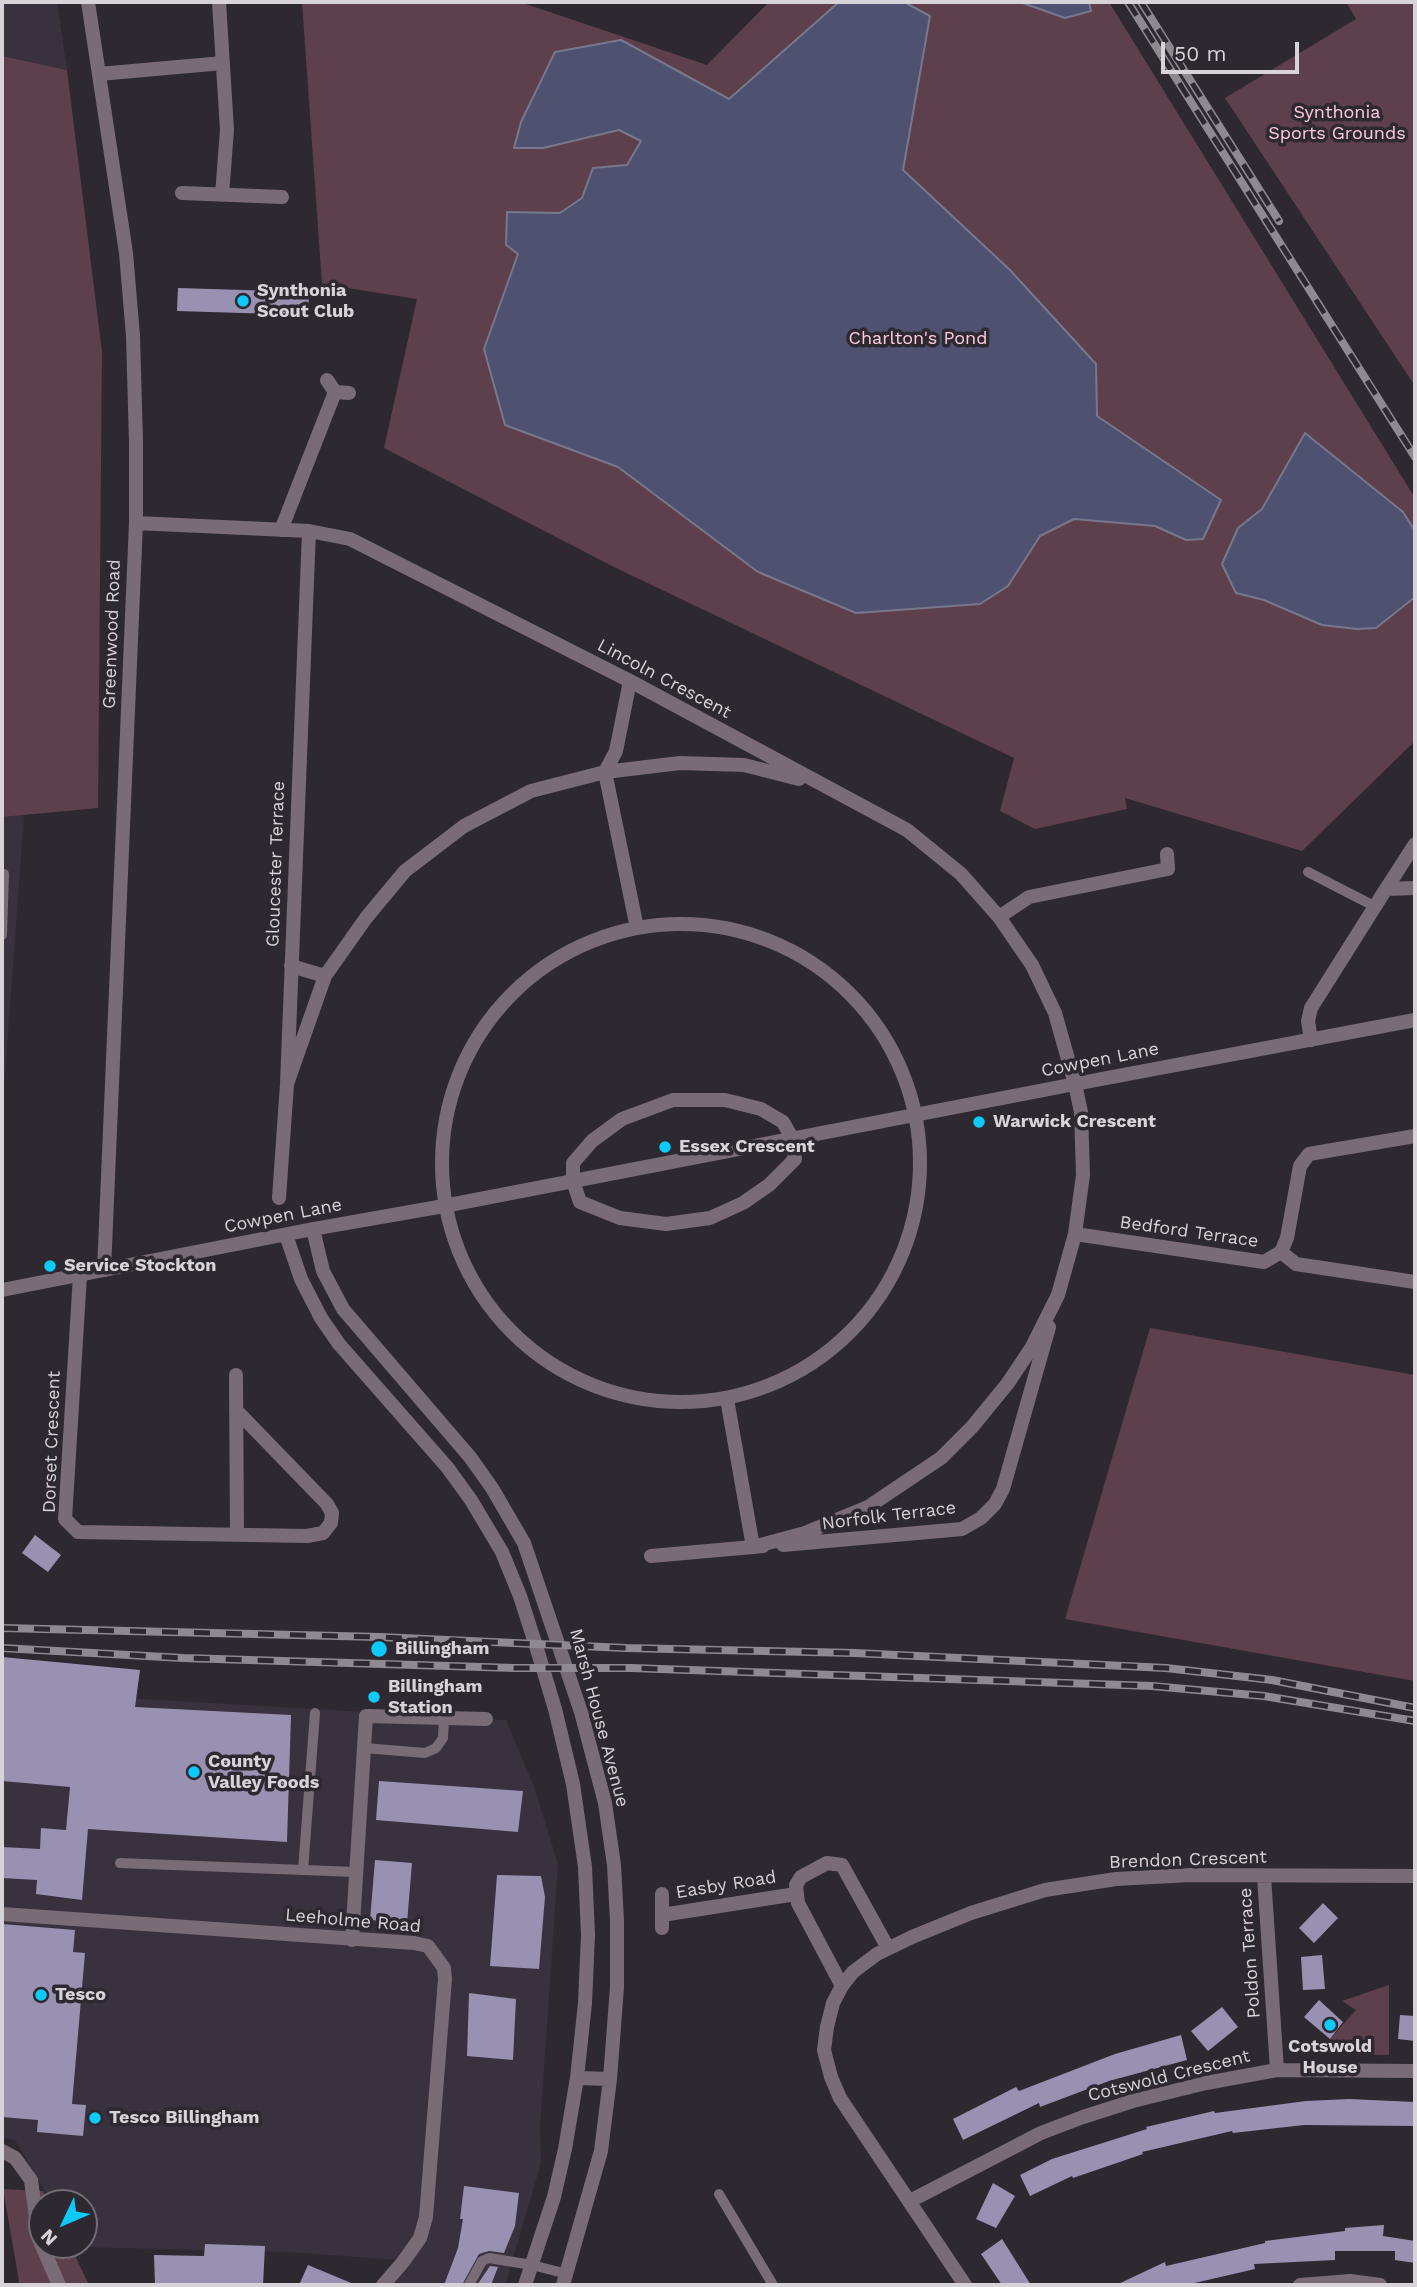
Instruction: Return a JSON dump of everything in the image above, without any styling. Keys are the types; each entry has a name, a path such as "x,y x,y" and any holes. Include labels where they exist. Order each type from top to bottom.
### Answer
{"street":[{"name":"Greenwood Road","path":"88,2 126,253 133,336 136,523 104,1270"},
{"path":"219,2 227,130 222,195"},
{"path":"99,74 223,63"},
{"path":"181,193 282,197"},
{"path":"281,530 337,388"},
{"name":"Lincoln Crescent","path":"136,523 309,531 349,539 630,681 907,830 961,874 999,917 1032,965 1055,1013 1075,1084"},
{"name":"Gloucester Terrace","path":"279,1198 287,1084 309,531"},
{"path":"630,681 616,751 605,772 638,928"},
{"path":"287,1084 325,976 366,918 405,871 464,826 531,790 605,772 680,763 744,765 821,784"},
{"path":"1311,1040 1308,1021 1311,1008 1415,844"},
{"path":"999,917 1029,897 1168,869 1167,854"},
{"path":"1386,889 1415,888"},
{"path":"679,922 729,926 779,942 822,966 859,999 883,1033 909,1087 914,1115 920,1151 920,1191 909,1234 884,1288 864,1317 839,1342 807,1365 780,1380 727,1399 658,1401 591,1386 558,1369 527,1346 498,1318 476,1289 460,1260 449,1230 444,1206 444,1133 457,1083 481,1031 512,993 561,955 603,937 638,928 679,922"},
{"path":"290,965 325,976"},
{"name":"Cowpen Lane","path":"2,1290 1415,1020"},
{"path":"651,1556 753,1546 805,1533 868,1507 941,1458 972,1427 1008,1383 1032,1346 1058,1294 1075,1234 1083,1175 1081,1112 1075,1084"},
{"path":"673,1100 724,1100 761,1110 783,1122 792,1138 795,1159 769,1185 743,1203 710,1217 666,1224 620,1218 580,1202 573,1181 573,1163 592,1141 622,1119 673,1100"},
{"path":"1281,1252 1287,1238 1300,1166 1309,1154 1415,1136"},
{"name":"Marsh House Avenue","path":"313,1229 323,1272 343,1309 444,1426 492,1488 524,1544 581,1712 604,1803 614,1865 617,1987 610,2080 601,2151 565,2280"},
{"name":"Bedford Terrace","path":"1075,1234 1264,1262 1281,1252 1296,1264 1415,1282"},
{"path":"286,1235 301,1279 321,1318 339,1344 440,1458 471,1500 502,1552 520,1596 555,1709 573,1784 585,1867 587,1935 585,2003 578,2078 554,2197 525,2285"},
{"name":"Dorset Crescent","path":"80,1275 65,1519 78,1532 307,1536 323,1533 331,1523 332,1513 327,1504 236,1410"},
{"name":"Norfolk Terrace","path":"753,1546 818,1544 962,1529 981,1518 995,1504 1003,1489 1058,1294"},
{"path":"236,1375 237,1535"},
{"path":"727,1399 753,1546"},
{"path":"352,1940 366,1716 486,1719"},
{"path":"842,1986 798,1903 796,1885 801,1877 827,1863 842,1865 888,1948"},
{"name":"Brendon Crescent","path":"965,2285 840,2098 831,2077 824,2050 833,2003 842,1986 864,1962 888,1948 971,1913 1045,1890 1116,1879 1191,1875 1415,1876"},
{"name":"Poldon Terrace","path":"1264,1876 1278,2070"},
{"name":"Easby Road","path":"662,1894 662,1921 796,1894"},
{"name":"Leeholme Road","path":"2,1914 428,1946 444,1968 445,1979 426,2217 420,2238 383,2285"},
{"name":"Cotswold Crescent","path":"910,2201 1041,2133 1083,2117 1206,2083 1278,2070 1415,2071"},
{"path":"578,2078 610,2080"},
{"path":"2,2151 15,2158 31,2180 39,2239 59,2285"},
{"path":"1300,2285 1350,2281 1380,2285"}],"lane":[{"path":"1308,872 1374,906"},
{"path":"2,935 4,874"},
{"path":"303,1870 314,1713"},
{"path":"364,1748 425,1753 436,1748 443,1738 444,1718"},
{"path":"120,1863 356,1872"},
{"path":"719,2194 773,2285"},
{"path":"469,2285 482,2261 489,2258 533,2265 565,2280"}],"shaded area":[{"path":"2,2 57,2 67,70 2,56"},
{"path":"24,815 2,1116 2,817"},
{"path":"2,1691 506,1720 534,1787 558,1864 540,2127 541,2163 505,2285 392,2285 402,2260 285,2252 98,2247 98,2189 44,2189 15,2140 2,2138"}],"green space":[{"name":"Charlton's Pond","path":"302,2 520,2 707,65 769,2 1109,2 1415,498 1415,741 1302,851 1125,798 1127,809 1035,829 1000,811 1014,758 614,567 384,448 417,299 322,284"},
{"name":"Synthonia Sports Grounds","path":"1346,2 1415,2 1415,386 1225,98 1356,19"},
{"path":"2,56 67,70 102,352 98,808 2,817"},
{"path":"1150,1328 1415,1375 1415,1681 1065,1619"},
{"path":"1389,1985 1389,2055 1332,2054 1330,2039 1356,2010 1342,2001"},
{"path":"3,2189 28,2190 28,2259 77,2259 89,2285 17,2285 19,2281"}],"water":[{"name":"Charlton's Pond","path":"839,2 904,2 930,16 903,170 1010,270 1096,364 1097,416 1221,500 1203,539 1186,540 1155,526 1074,519 1040,536 1008,586 980,604 856,613 758,572 618,467 505,425 484,349 518,254 506,245 507,212 560,213 582,198 593,168 627,165 641,141 619,130 543,148 514,148 521,122 555,52 621,40 729,99"},
{"path":"1020,2 1089,2 1091,11 1065,18"},
{"path":"1305,433 1403,512 1415,531 1415,597 1376,628 1322,625 1264,600 1236,593 1222,564 1238,528 1262,509"}],"building":[{"name":"Synthonia Scout Club","path":"178,288 309,292 308,315 177,311"},
{"path":"35,1535 61,1555 48,1572 22,1553"},
{"path":"2,1657 140,1670 135,1707 291,1715 287,1842 88,1829 82,1900 36,1894 37,1880 2,1878 2,1847 40,1849 41,1828 66,1830 70,1787 2,1781"},
{"path":"379,1781 523,1791 518,1832 376,1820"},
{"path":"375,1860 412,1863 407,1923 370,1920"},
{"path":"497,1875 541,1876 545,1897 539,1969 490,1966"},
{"path":"1323,1903 1338,1918 1314,1943 1299,1928"},
{"name":"Tesco","path":"2,1924 75,1930 73,1952 85,1953 72,2104 86,2105 83,2136 37,2132 38,2120 2,2117"},
{"path":"1322,1955 1325,1989 1303,1990 1301,1957"},
{"path":"469,1993 516,1999 513,2060 467,2056"},
{"path":"1319,2000 1343,2022 1330,2039 1304,2017"},
{"path":"1222,2007 1238,2027 1208,2051 1191,2031"},
{"path":"1400,2015 1415,2016 1415,2041 1398,2039"},
{"path":"1181,2035 1187,2060 1109,2081 1040,2107 1039,2103 963,2140 953,2119 1016,2087 1019,2091 1115,2054"},
{"path":"1349,2099 1415,2102 1415,2126 1304,2125 1232,2131 1142,2152 1143,2154 1073,2178 1072,2176 1030,2196 1020,2175 1052,2159 1147,2129 1146,2127 1214,2111"},
{"path":"993,2183 1015,2196 996,2228 976,2219"},
{"path":"464,2186 519,2193 515,2226 504,2253 489,2251 479,2254 462,2285 444,2285 458,2248 463,2219 460,2219"},
{"path":"1384,2225 1383,2236 1415,2241 1415,2263 1395,2260 1395,2251 1335,2251 1335,2260 1254,2264 1255,2269 1186,2285 1116,2285 1165,2262 1166,2266 1265,2241 1345,2231 1345,2228"},
{"path":"1002,2239 1031,2285 1002,2285 981,2254"},
{"path":"205,2244 265,2246 263,2285 155,2285 154,2255 204,2256"},
{"path":"308,2265 356,2285 299,2285"},
{"path":"490,2266 498,2267 491,2285 477,2285"}],"railway":[{"path":"1128,2 1415,457"},
{"path":"1141,2 1279,221"},
{"path":"2,1628 855,1653 1166,1668 1272,1680 1415,1708"},
{"path":"2,1648 183,1658 515,1668 631,1668 1152,1686 1264,1696 1415,1721"}],"place":[{"name":"Synthonia Scout Club","path":"243,301"},
{"name":"Warwick Crescent","path":"979,1122"},
{"name":"Essex Crescent","path":"665,1147"},
{"name":"Service Stockton","path":"50,1266"},
{"name":"Billingham","path":"379,1649"},
{"name":"Billingham Station","path":"374,1697"},
{"name":"County Valley Foods","path":"194,1772"},
{"name":"Tesco","path":"41,1995"},
{"name":"Cotswold House","path":"1330,2025"},
{"name":"Tesco Billingham","path":"95,2118"}]}
